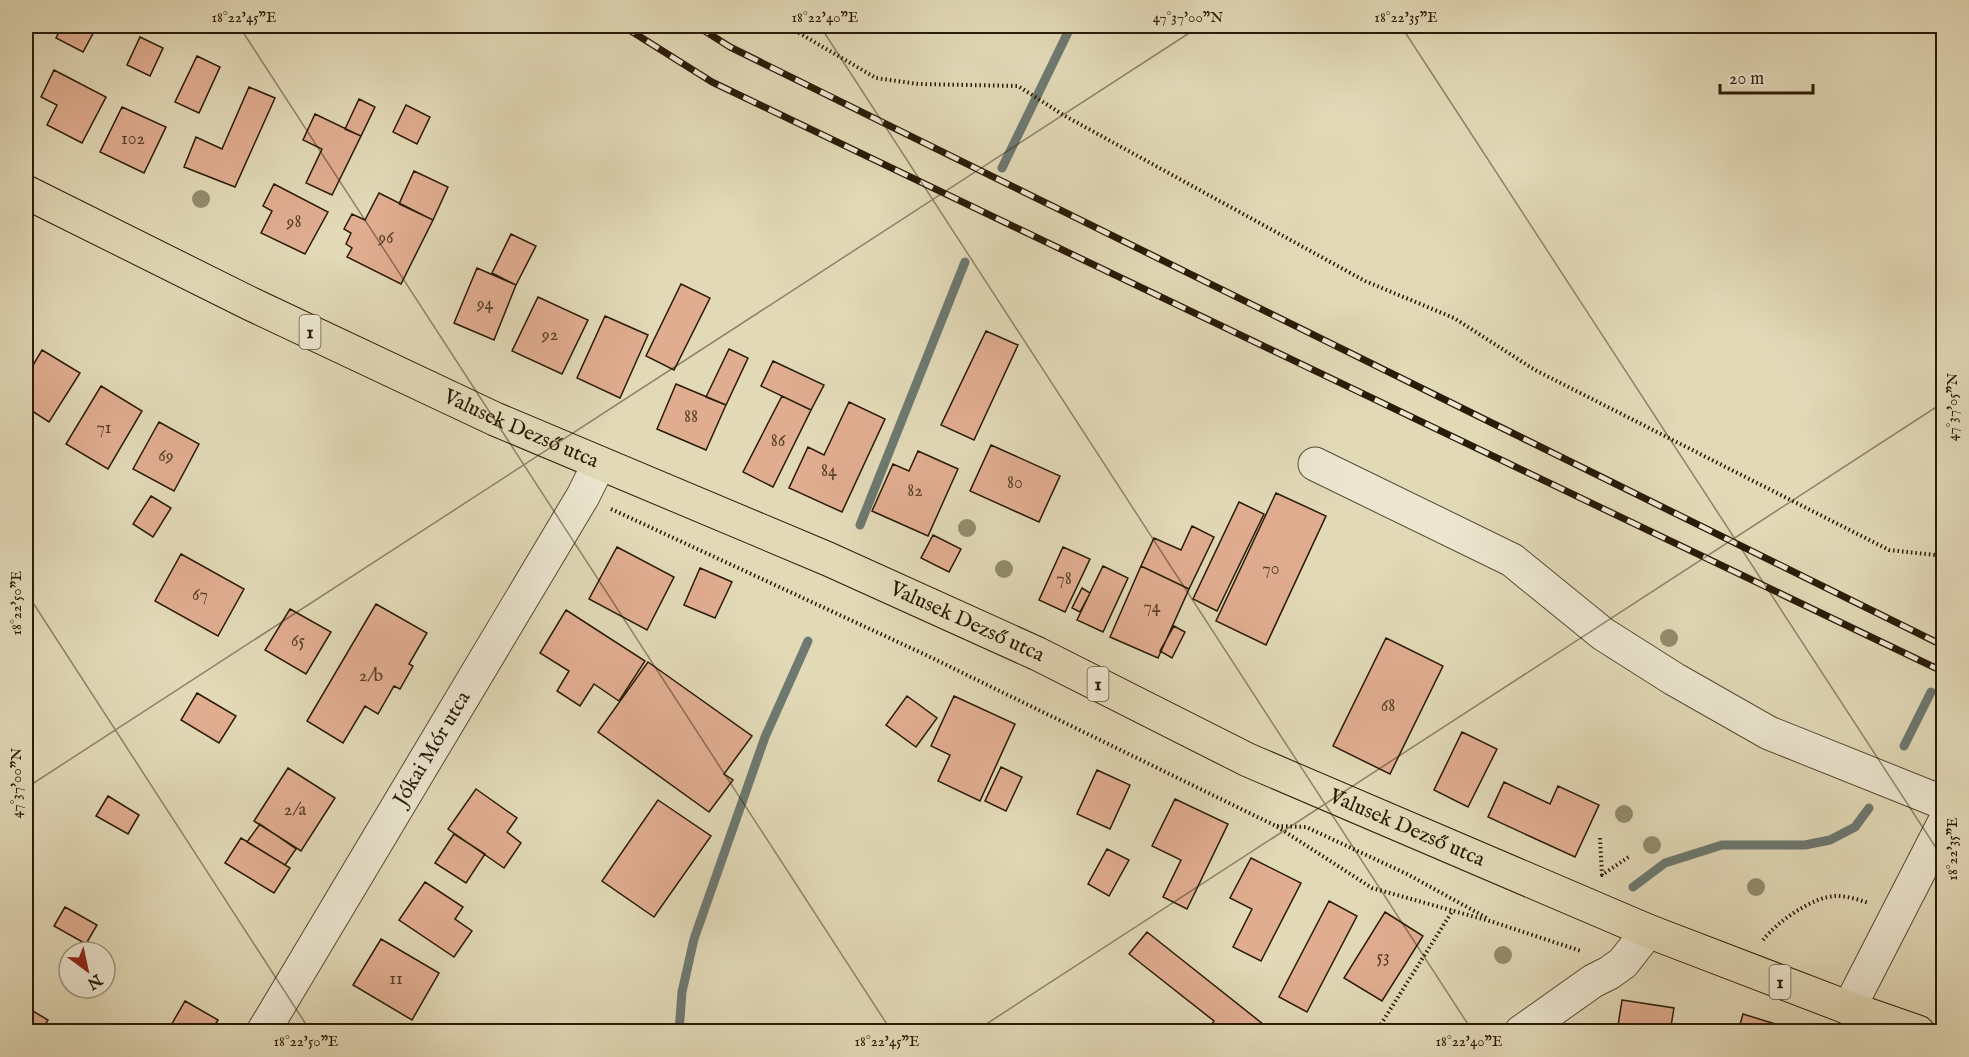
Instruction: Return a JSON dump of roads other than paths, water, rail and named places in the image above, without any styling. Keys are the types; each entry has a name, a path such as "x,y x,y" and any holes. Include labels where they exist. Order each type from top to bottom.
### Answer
{"main road":[{"name":"Valusek Dezső utca","path":"26,192 353,353 495,419 828,559 1038,654 1248,760 1648,931 1918,1032"}],"street":[{"name":"Jókai Mór utca","path":"263,1032 583,496 599,464"},
{"path":"1315,464 1512,560 1603,634 1674,679 1769,733 1944,803"},
{"path":"1849,1008 1944,823"},
{"path":"1521,1032 1593,981 1623,963 1648,931"}],"waterway":[{"path":"1002,168 1071,26"},
{"path":"860,525 965,262"},
{"path":"679,1032 682,992 694,939 765,737 808,641"},
{"path":"1904,746 1931,692"},
{"path":"1633,887 1665,863 1722,845 1805,845 1830,840 1855,827 1869,808"}],"railway":[{"path":"623,26 712,82 1944,672"},
{"path":"697,26 730,47 1944,646"}]}
